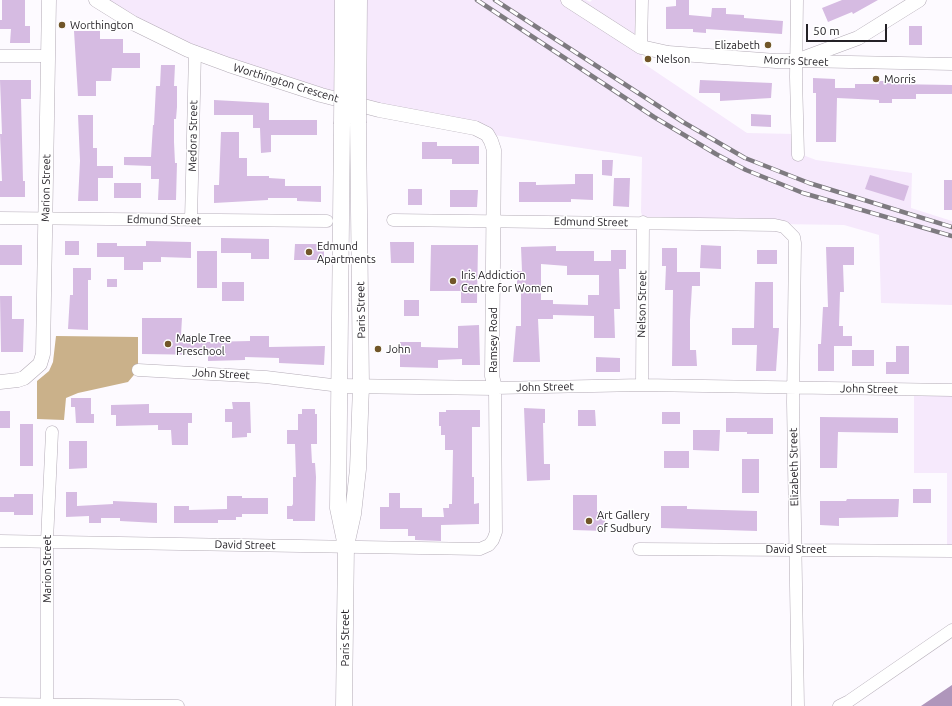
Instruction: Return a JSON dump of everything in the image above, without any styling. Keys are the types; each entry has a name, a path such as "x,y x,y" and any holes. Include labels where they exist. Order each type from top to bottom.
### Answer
{"main road":[{"name":"Paris Street","path":"343,0 338,508 346,546"},
{"name":"Paris Street","path":"344,706 346,546 353,514 358,469 361,386 358,123 359,0"}],"street":[{"name":"Marion Street","path":"0,382 18,380 32,372 40,364 43,354 49,0"},
{"name":"Worthington Crescent","path":"96,0 133,23 195,52 281,84 385,111 475,128 487,134"},
{"path":"568,0 641,47"},
{"path":"641,47 642,0"},
{"path":"797,0 796,61 798,155"},
{"path":"796,61 858,38 919,0"},
{"name":"Morris Street","path":"641,47 668,53 796,61 952,64"},
{"name":"Medora Street","path":"191,220 195,52"},
{"path":"0,56 48,56"},
{"name":"Ramsey Road","path":"487,134 494,150 492,376 495,388 496,532 489,545"},
{"name":"Edmund Street","path":"0,218 327,221"},
{"name":"Edmund Street","path":"393,220 494,220 776,225 788,231"},
{"name":"Nelson Street","path":"642,385 643,222"},
{"name":"Elizabeth Street","path":"788,231 794,237 795,243 793,387 798,706"},
{"name":"John Street","path":"138,370 266,377 340,386 495,388 642,385 952,390"},
{"name":"Marion Street","path":"47,705 47,541 52,432"},
{"name":"David Street","path":"0,541 480,548 489,545"},
{"name":"David Street","path":"639,549 952,551"},
{"path":"839,706 849,701 952,630"},
{"path":"0,704 178,706"}],"shaded area":[{"path":"97,0 586,0 590,2 592,0 638,0 638,33 643,63 747,133 795,134 795,152 816,160 912,173 911,208 952,221 952,305 881,303 879,235 844,225 644,222 641,212 642,157 487,134 229,64"},
{"path":"56,336 138,337 138,370 128,382 78,393 66,398 64,420 37,419 37,381 49,371 53,362"},
{"path":"914,389 952,389 952,551 947,551 947,473 914,473"},
{"path":"952,685 952,706 921,706"}],"building":[{"path":"2,0 25,0 25,26 30,26 30,43 10,43 11,29 0,29 0,20 2,20"},
{"path":"676,0 689,0 689,15 711,17 712,8 726,8 726,14 744,15 744,18 783,21 782,34 706,29 706,33 693,32 693,29 666,29 666,7 676,6"},
{"path":"842,0 878,0 853,14 852,12 828,22 822,8"},
{"path":"909,26 922,26 922,45 909,45"},
{"path":"74,31 100,31 100,39 123,39 123,53 140,53 140,68 112,68 111,81 96,81 96,96 78,96"},
{"path":"161,65 175,65 174,86 177,86 176,119 174,119 175,163 177,163 176,200 158,200 159,179 151,179 151,166 124,165 124,157 151,157 156,86 160,86"},
{"path":"813,78 835,79 835,88 855,88 855,84 879,84 879,81 892,81 892,84 952,85 952,94 916,94 916,99 892,99 892,103 879,103 879,100 837,98 836,142 816,142 816,93 813,93"},
{"path":"0,80 31,80 31,99 21,99 23,181 25,181 25,197 0,197 0,181 2,181 0,134 2,134"},
{"path":"700,80 772,83 771,98 720,101 720,93 699,93"},
{"path":"214,100 269,103 269,120 317,120 317,135 271,135 271,152 261,153 260,128 253,128 253,115 214,115"},
{"path":"751,114 771,115 771,127 751,126"},
{"path":"78,115 93,115 93,148 97,148 97,166 113,166 113,178 98,178 98,201 78,201 80,161"},
{"path":"221,132 239,132 239,158 247,158 247,176 269,176 269,178 285,179 285,186 321,186 321,202 297,201 297,198 268,198 268,200 214,203 214,185 219,185"},
{"path":"422,142 437,142 437,146 479,146 479,164 452,164 452,159 422,159"},
{"path":"602,160 613,160 612,176 602,175"},
{"path":"575,174 593,174 593,200 571,199 571,202 519,202 519,182 536,182 536,185 575,184"},
{"path":"870,175 909,186 904,201 865,189"},
{"path":"614,178 630,178 629,207 613,206"},
{"path":"944,180 952,180 952,210 944,210"},
{"path":"114,183 141,183 141,198 114,198"},
{"path":"408,189 422,189 422,205 408,205"},
{"path":"450,190 478,190 477,207 450,207"},
{"path":"221,238 269,239 269,259 251,259 251,253 221,253"},
{"path":"65,241 79,241 79,255 65,255"},
{"path":"146,241 191,242 191,258 161,257 161,262 143,262 143,270 124,270 124,257 97,257 97,243 117,243 117,246 146,246"},
{"path":"390,242 414,242 414,263 391,263"},
{"name":"Edmund Apartments","path":"295,244 324,244 324,260 294,260"},
{"path":"0,245 22,245 22,265 0,265"},
{"path":"431,245 478,245 477,303 461,303 461,291 430,291"},
{"path":"701,245 721,246 721,269 700,268"},
{"path":"556,246 556,251 594,251 594,261 611,261 611,250 626,250 626,269 619,269 620,309 614,309 615,338 594,338 594,316 553,315 553,319 538,319 540,362 513,362 516,326 521,326 521,289 517,289 517,271 522,271 521,247","holes":["541,264 567,266 567,275 599,275 599,295 588,295 588,305 553,304 553,300 541,300"]},
{"path":"826,247 854,247 854,265 843,265 844,292 840,292 839,326 843,326 843,336 852,336 852,346 834,346 834,371 818,371 818,344 821,344 823,307 828,307"},
{"path":"662,248 677,248 677,272 700,272 700,286 692,286 690,320 690,350 696,350 697,366 672,366 673,290 665,290 666,266 662,266"},
{"path":"757,250 777,250 777,264 757,264"},
{"path":"197,251 217,251 217,288 197,288"},
{"path":"73,268 91,268 91,280 88,280 88,330 68,329 70,295 73,295"},
{"path":"107,279 117,279 117,287 107,287"},
{"path":"222,282 244,282 244,301 222,301"},
{"path":"755,282 773,282 773,328 779,328 776,371 756,371 757,345 732,345 732,328 754,328"},
{"path":"0,296 12,296 12,319 24,319 23,352 1,352"},
{"path":"404,300 419,300 419,316 404,316"},
{"path":"142,318 182,318 181,335 206,335 206,342 250,341 250,336 269,336 269,347 325,346 324,365 279,363 279,358 245,357 245,360 208,361 208,355 142,354"},
{"path":"479,325 480,365 462,365 462,359 438,360 438,368 400,367 400,342 421,342 421,347 458,348 458,326"},
{"path":"896,346 909,346 909,374 886,374 886,362 896,362"},
{"path":"852,350 874,350 874,366 852,366"},
{"path":"596,357 620,358 620,372 596,372"},
{"path":"71,398 91,398 91,414 94,414 94,423 76,423 75,407 71,407"},
{"path":"232,402 250,402 251,433 247,433 247,437 232,438 232,422 225,422 225,409 233,409"},
{"path":"149,404 149,413 192,413 192,423 188,423 188,445 172,445 171,430 158,430 158,425 116,426 116,415 111,415 111,405"},
{"path":"524,408 545,409 545,423 543,423 544,464 550,464 550,480 527,481"},
{"path":"302,409 315,409 315,414 317,414 317,444 311,444 312,463 315,463 316,477 315,521 293,521 293,519 287,519 287,506 292,506 293,504 293,477 296,477 295,444 287,444 287,430 298,430 298,414 302,414"},
{"path":"446,410 480,410 480,427 472,427 472,477 474,477 474,504 479,503 479,524 441,525 441,541 415,540 415,536 408,536 408,529 380,529 380,507 389,507 389,493 400,493 400,508 422,508 422,517 444,517 443,508 449,508 449,504 452,504 453,450 445,450 445,435 441,435 441,426 439,426 439,412 446,412"},
{"path":"578,410 595,410 596,426 578,426"},
{"path":"0,411 10,411 10,428 0,428"},
{"path":"662,412 680,412 680,424 662,424"},
{"path":"820,417 898,418 898,433 838,432 837,468 820,468"},
{"path":"726,418 773,418 773,434 726,432"},
{"path":"20,424 33,424 33,466 20,466"},
{"path":"693,430 720,430 719,451 693,450"},
{"path":"69,441 87,441 87,468 69,469"},
{"path":"664,451 689,451 689,468 664,468"},
{"path":"742,459 759,459 759,493 742,493"},
{"path":"913,489 931,489 931,503 913,503"},
{"path":"66,492 77,492 77,506 113,504 113,501 157,503 157,523 120,521 120,518 101,518 101,523 89,523 89,516 66,517"},
{"path":"14,494 33,494 33,515 14,515 14,512 0,512 0,497 14,497"},
{"name":"Art Gallery of Sudbury","path":"573,495 597,495 597,512 605,512 605,531 573,530"},
{"path":"227,496 242,496 242,498 268,498 268,514 242,514 242,517 236,517 236,520 218,520 218,523 174,523 174,506 189,506 189,510 227,509"},
{"path":"847,499 899,499 898,517 839,518 839,526 820,525 820,501 846,501"},
{"path":"661,506 687,506 687,509 757,511 757,531 661,528"}],"railway":[{"path":"477,0 654,117 746,170 803,193 952,236"},
{"path":"495,0 683,122 745,158 809,183 952,227"}],"place":[{"name":"Worthington","path":"62,25"},
{"name":"Elizabeth","path":"768,45"},
{"name":"Nelson","path":"648,59"},
{"name":"Morris","path":"876,79"},
{"name":"Edmund Apartments","path":"309,252"},
{"name":"Iris Addiction Centre for Women","path":"453,281"},
{"name":"Maple Tree Preschool","path":"168,344"},
{"name":"John","path":"378,349"},
{"name":"Art Gallery of Sudbury","path":"589,521"}]}
